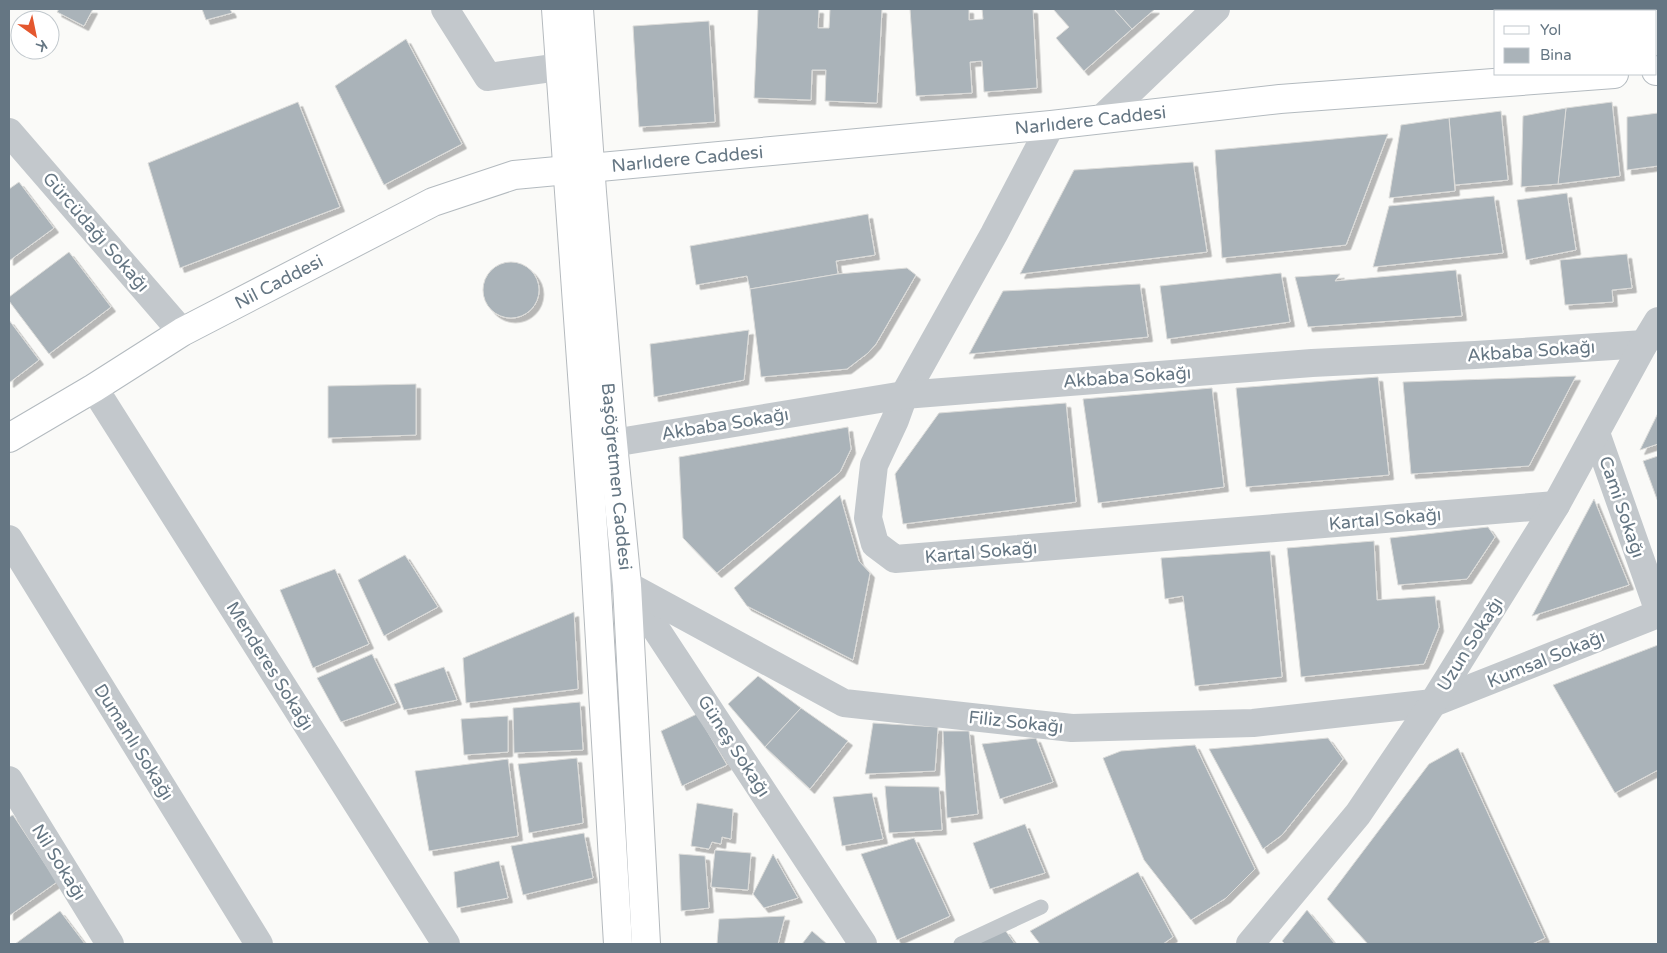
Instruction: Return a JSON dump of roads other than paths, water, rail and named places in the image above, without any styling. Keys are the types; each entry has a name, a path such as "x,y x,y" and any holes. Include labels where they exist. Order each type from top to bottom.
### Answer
{"main road":[{"name":"Başöğretmen Caddesi","path":"556,9 560,67 578,169 613,443 628,585 646,944"},
{"name":"Başöğretmen Caddesi","path":"579,9 578,169 595,556 618,944"},
{"name":"Narlıdere Caddesi","path":"578,169 1051,124 1280,99 1601,75"},
{"name":"Nil Caddesi","path":"9,438 94,388 182,332 433,202 514,175 578,169"}],"street":[{"path":"445,9 488,76 560,67"},
{"path":"1101,119 1216,9"},
{"name":"Kartal Sokağı","path":"1051,124 994,234 904,395 895,420 874,465 868,518 875,544 894,559 1556,506"},
{"name":"Gürcüdağı Sokağı","path":"9,132 182,332"},
{"name":"Uzun Sokağı","path":"1250,944 1358,814 1433,703 1556,506 1644,344 1658,322"},
{"name":"Akbaba Sokağı","path":"613,443 904,395 1302,364 1644,344"},
{"name":"Menderes Sokağı","path":"94,388 446,944"},
{"name":"Cami Sokağı","path":"1596,432 1658,609"},
{"name":"Dumanlı Sokağı","path":"9,539 259,944"},
{"name":"Güneş Sokağı","path":"595,556 628,585 863,944"},
{"name":"Filiz Sokağı","path":"628,585 844,703 1072,728 1253,723 1433,703"},
{"name":"Kumsal Sokağı","path":"1433,703 1658,614"},
{"name":"Nil Sokağı","path":"9,780 110,944"}],"lane":[{"path":"961,944 1041,908"}]}
